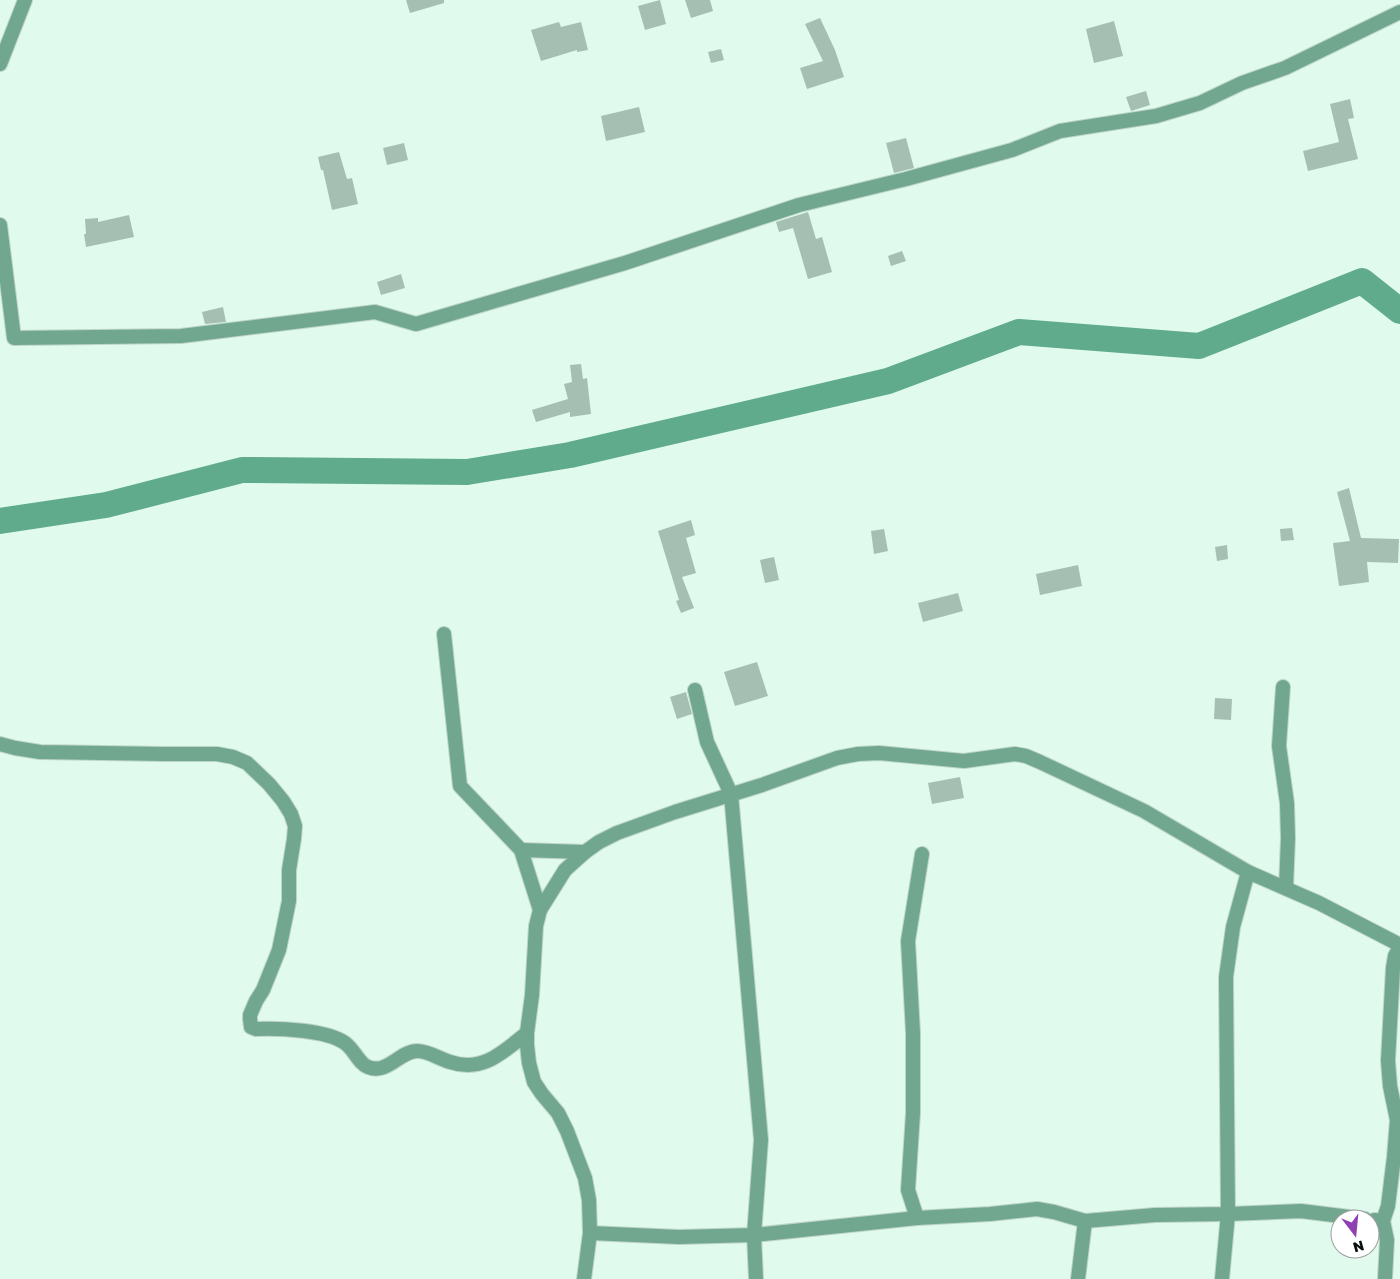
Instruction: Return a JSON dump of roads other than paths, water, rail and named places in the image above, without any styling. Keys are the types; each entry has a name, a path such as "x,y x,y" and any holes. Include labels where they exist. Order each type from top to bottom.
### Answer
{"street":[{"path":"0,64 25,0"},
{"path":"0,225 14,338 181,336 375,312 416,324 625,264 799,204 906,179 1012,150 1060,131 1156,116 1200,103 1242,83 1286,68 1400,12"},
{"path":"444,634 460,786 521,850 540,910"},
{"path":"1283,687 1279,746 1287,803 1286,888"},
{"path":"695,690 707,742 731,794 761,1140 754,1234 756,1279"},
{"path":"0,744 40,752 218,754 234,757 247,763 269,784 283,801 291,814 295,826 289,870 289,901 279,950 264,990 256,1001 250,1015 251,1027 332,1036 346,1043 367,1067 375,1069 387,1066 417,1051 431,1054 458,1065 477,1065 495,1058 527,1033"},
{"path":"584,1279 590,1233 589,1200 585,1178 567,1131 558,1114 534,1082 529,1063 527,1033 532,995 536,926 540,910 565,870 599,842 617,833 837,758 858,754 904,755 964,760 1015,754 1026,756 1144,811 1248,872 1319,903 1400,946 1395,956 1393,968 1388,1061 1390,1086 1397,1120 1388,1206 1380,1215"},
{"path":"521,850 585,852"},
{"path":"917,1218 908,1190 914,1113 913,1033 908,941 922,854"},
{"path":"1222,1279 1228,1214 1226,977 1233,928 1248,872"},
{"path":"590,1233 679,1237 754,1234 917,1218 1037,1209 1084,1221 1155,1215 1302,1211 1330,1215"},
{"path":"1078,1279 1084,1221"},
{"path":"1380,1227 1387,1240 1385,1279"}],"waterway":[{"path":"0,521 106,505 242,470 467,472 570,455 888,381 1019,332 1199,346 1362,281 1400,311"}]}
